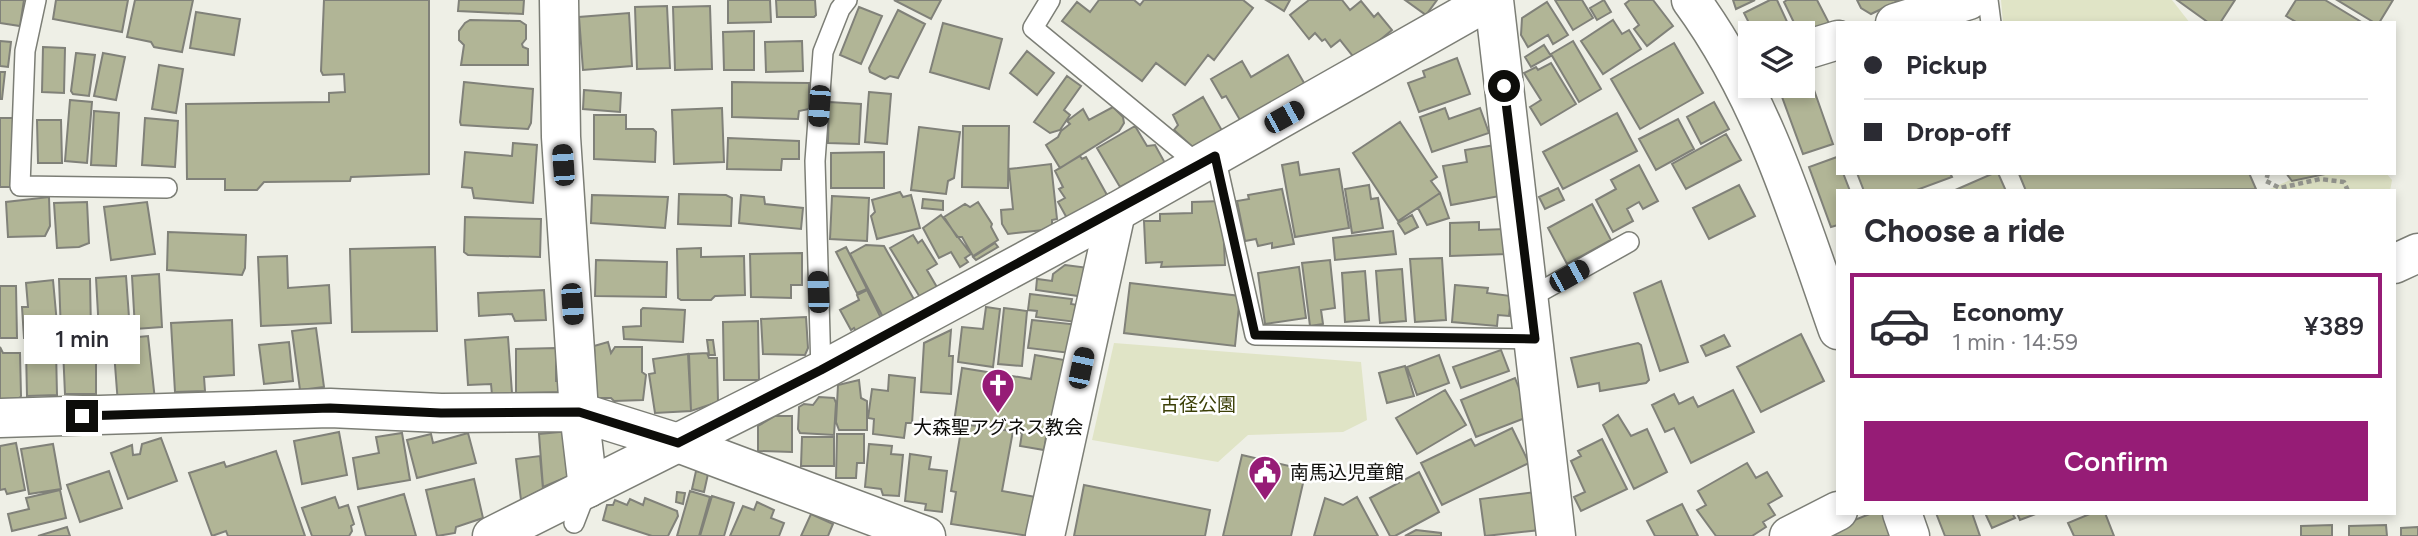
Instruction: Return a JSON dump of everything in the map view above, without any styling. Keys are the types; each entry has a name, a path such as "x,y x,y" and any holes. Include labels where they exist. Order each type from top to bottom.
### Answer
{"street":[{"path":"559,0 561,137 579,412 588,488"},
{"path":"492,536 821,370 1116,212 1492,0 1535,339 1556,536"},
{"path":"1691,0 1738,62"},
{"path":"1901,21 1969,0"},
{"path":"1815,47 1836,41"},
{"path":"1754,98 1836,324"},
{"path":"1045,536 1116,212"},
{"path":"2396,263 2418,253"},
{"path":"0,418 330,408 441,413 579,412 678,443 926,536"},
{"path":"1789,536 1836,512"},
{"path":"1903,515 1910,536"}],"lane":[{"path":"36,0 24,51 20,186 167,188"},
{"path":"821,370 815,161 823,52 839,9 847,0"},
{"path":"1051,0 1033,28 1207,160 1255,335 1535,339"},
{"path":"1988,0 1992,21"},
{"path":"1529,298 1629,242"},
{"path":"574,523 588,488"}],"path":[{"path":"2268,175 2266,181 2280,188 2319,179 2344,182 2347,189"}],"green space":[{"path":"2001,0 2172,0 2188,21 2003,21"},
{"path":"2301,175 2388,175 2392,180 2390,189 2270,189"},
{"name":"古径公園","path":"1114,343 1361,362 1367,420 1343,432 1248,435 1218,462 1092,440"}],"building":[{"path":"0,0 24,0 20,26 0,23"},
{"path":"56,0 128,0 122,32 53,19"},
{"path":"135,0 193,0 182,52 154,47 151,42 127,37"},
{"path":"324,0 429,0 429,174 351,177 350,181 264,182 257,190 225,190 225,179 187,179 186,104 329,102 329,93 345,92 344,74 323,75 321,71"},
{"path":"459,0 524,0 523,14 458,11"},
{"path":"728,0 770,0 771,22 728,23"},
{"path":"776,0 815,0 816,15 777,17"},
{"path":"894,0 941,0 931,19"},
{"path":"1099,0 1134,0 1140,5 1144,0 1243,0 1253,8 1214,60 1208,55 1185,85 1156,63 1142,81 1062,21 1077,2 1090,12"},
{"path":"1266,0 1290,0 1284,11"},
{"path":"1309,0 1342,0 1350,10 1361,1 1374,17 1378,13 1392,30 1356,60 1340,40 1331,47 1315,33 1309,39 1290,15"},
{"path":"1405,0 1437,0 1426,15"},
{"path":"1555,0 1582,0 1593,18 1573,30"},
{"path":"1604,0 1611,12 1597,20 1590,8"},
{"path":"1630,0 1653,0 1673,26 1647,46 1634,29 1639,25 1625,4"},
{"path":"1733,0 1755,0 1736,9"},
{"path":"1770,0 1777,0 1787,21 1748,21 1744,13"},
{"path":"1817,0 1830,25 1815,29 1815,21 1793,21 1784,2"},
{"path":"1857,0 1900,0 1871,14 1861,8"},
{"path":"2177,0 2235,0 2221,21 2206,21"},
{"path":"2296,0 2325,0 2360,21 2295,21 2286,16"},
{"path":"2337,0 2393,0 2380,21 2372,21"},
{"path":"1547,2 1568,35 1553,44 1548,35 1528,47 1521,35 1522,18"},
{"path":"667,6 670,68 637,69 635,7"},
{"path":"710,6 712,69 675,70 673,7"},
{"path":"859,7 882,16 861,64 840,55"},
{"path":"898,10 925,24 898,78 890,76 885,79 870,72 869,68"},
{"path":"196,12 240,19 234,55 190,48"},
{"path":"629,13 632,66 583,70 579,17"},
{"path":"470,20 520,21 526,25 526,39 522,44 528,49 528,65 461,65 464,45 459,40 459,31"},
{"path":"1613,20 1622,34 1629,30 1641,49 1603,74 1581,41"},
{"path":"943,23 1002,39 989,89 930,72"},
{"path":"754,31 754,70 724,70 723,32"},
{"path":"0,41 11,42 8,67 0,66"},
{"path":"802,41 803,71 766,72 765,42"},
{"path":"1573,41 1601,89 1579,102 1551,54"},
{"path":"1674,43 1703,93 1640,129 1611,79"},
{"path":"1544,45 1551,56 1531,67 1525,57"},
{"path":"43,47 65,48 64,93 42,92"},
{"path":"1027,51 1054,73 1037,95 1010,73"},
{"path":"76,53 95,55 89,96 73,94 71,91"},
{"path":"103,53 125,57 116,100 94,96"},
{"path":"1288,55 1307,88 1240,120 1226,96 1222,98 1211,79 1242,61 1251,77"},
{"path":"1457,58 1470,94 1419,112 1408,83 1425,77 1423,71"},
{"path":"1551,63 1576,104 1541,125 1530,107 1541,100 1524,73"},
{"path":"159,65 183,69 176,113 152,109"},
{"path":"0,72 5,72 2,99 0,99"},
{"path":"1067,76 1081,86 1064,110 1070,115 1060,130 1050,133 1034,122"},
{"path":"464,82 533,89 531,123 528,129 461,125"},
{"path":"732,82 809,83 809,109 799,111 798,119 732,117"},
{"path":"584,90 621,93 620,112 583,109"},
{"path":"869,92 891,94 887,144 865,142"},
{"path":"1815,93 1833,144 1803,154 1782,98 1815,98"},
{"path":"1203,97 1225,136 1196,150 1174,130 1178,125 1173,115"},
{"path":"70,100 92,102 87,163 65,161"},
{"path":"829,102 861,104 859,144 828,143"},
{"path":"1714,102 1729,129 1701,144 1687,117"},
{"path":"1113,107 1123,117 1124,123 1119,131 1060,168 1046,145 1058,137 1070,124 1067,121 1083,109 1089,120"},
{"path":"722,108 724,162 674,164 672,110"},
{"path":"1445,108 1449,119 1480,108 1489,133 1432,152 1420,117"},
{"path":"94,111 119,113 116,166 91,165"},
{"path":"1617,113 1637,151 1563,189 1543,152"},
{"path":"594,115 626,115 626,129 653,129 656,132 655,162 594,159"},
{"path":"0,118 14,118 13,187 0,187"},
{"path":"145,118 178,121 175,167 142,165"},
{"path":"1678,119 1694,149 1656,170 1639,139"},
{"path":"37,120 61,120 62,163 38,163"},
{"path":"1400,122 1437,177 1431,181 1440,193 1398,221 1353,153"},
{"path":"963,126 1009,126 1008,188 962,187"},
{"path":"1135,126 1147,146 1155,145 1165,163 1120,187 1097,148"},
{"path":"919,127 960,132 954,178 948,181 946,194 911,190"},
{"path":"1726,134 1741,160 1686,189 1672,164"},
{"path":"728,138 799,141 799,159 782,159 781,170 727,169"},
{"path":"513,143 537,145 533,203 474,198 472,188 462,187 465,152 512,156"},
{"path":"1495,145 1505,195 1451,205 1443,166 1467,162 1465,150"},
{"path":"884,152 884,188 831,188 831,153"},
{"path":"1080,156 1082,159 1086,157 1107,195 1068,220 1058,202 1065,198 1059,189 1063,187 1055,171"},
{"path":"1836,157 1836,175 1844,175 1849,189 1836,189 1836,226 1831,227 1809,167"},
{"path":"1298,162 1300,175 1339,169 1349,228 1295,237 1282,165"},
{"path":"1051,164 1057,219 1052,220 1052,229 1008,234 1002,224 1001,210 1013,209 1009,169"},
{"path":"1639,165 1658,201 1643,209 1639,202 1627,209 1633,221 1613,232 1596,200 1616,189 1611,180"},
{"path":"1858,175 1952,177 1919,189 1863,189"},
{"path":"1989,175 1999,175 2005,189 1958,189"},
{"path":"2019,175 2250,175 2256,189 2025,189"},
{"path":"2288,175 2320,175 2292,181"},
{"path":"1369,185 1371,199 1378,198 1383,228 1352,233 1345,189"},
{"path":"1739,185 1755,216 1709,239 1693,208"},
{"path":"1558,188 1564,200 1545,209 1539,197"},
{"path":"1282,189 1294,244 1272,248 1272,243 1258,246 1256,239 1245,241 1237,201 1249,199 1248,195"},
{"path":"900,192 903,197 911,195 920,228 877,239 871,216 875,212 872,200"},
{"path":"1440,193 1449,218 1427,225 1418,208"},
{"path":"679,194 726,195 732,198 731,226 678,224"},
{"path":"592,195 668,197 665,228 591,223"},
{"path":"741,195 764,197 765,204 803,208 801,229 739,223"},
{"path":"832,196 869,198 867,241 830,239"},
{"path":"49,197 50,226 45,236 8,237 6,202"},
{"path":"923,199 943,201 943,210 922,208"},
{"path":"1222,201 1225,265 1161,267 1162,262 1146,263 1144,221 1160,221 1160,214 1192,213 1192,202"},
{"path":"87,202 89,243 79,247 57,248 54,203"},
{"path":"147,202 155,254 111,260 104,207"},
{"path":"978,202 992,224 998,240 973,256 962,237 957,237 944,217 965,204 970,207"},
{"path":"1592,204 1611,240 1567,264 1548,228"},
{"path":"941,215 971,254 965,258 968,262 960,267 951,252 939,258 923,228"},
{"path":"1412,215 1418,227 1405,234 1398,223"},
{"path":"465,217 541,219 540,257 468,255 464,252"},
{"path":"1479,222 1479,230 1506,229 1507,254 1450,256 1450,223"},
{"path":"1393,231 1396,254 1335,260 1333,238"},
{"path":"168,232 246,235 245,268 242,275 167,270"},
{"path":"913,235 918,243 922,240 937,264 927,270 938,289 921,299 890,248"},
{"path":"995,243 998,247 976,260 973,257"},
{"path":"866,245 884,246 916,303 885,321 850,254"},
{"path":"435,247 437,331 352,332 350,249"},
{"path":"846,247 867,289 857,293 836,252"},
{"path":"701,248 701,257 744,256 745,295 715,296 711,300 678,298 677,249"},
{"path":"802,253 802,285 791,285 791,298 751,297 750,254"},
{"path":"287,256 288,288 329,285 331,323 261,326 258,257"},
{"path":"1442,258 1446,320 1415,322 1410,259"},
{"path":"596,260 667,262 666,297 595,296"},
{"path":"1330,260 1335,308 1321,310 1323,324 1310,326 1302,263"},
{"path":"1065,265 1089,268 1085,297 1036,290 1037,279 1052,281 1053,274"},
{"path":"1299,267 1306,318 1265,324 1258,273"},
{"path":"1402,269 1406,321 1380,323 1376,271"},
{"path":"1365,271 1369,320 1345,322 1342,273"},
{"path":"159,274 162,327 135,329 132,276"},
{"path":"126,276 130,331 99,332 96,278"},
{"path":"59,279 90,279 91,332 61,333"},
{"path":"53,280 58,335 24,338 22,307 28,307 26,283"},
{"path":"1661,281 1688,362 1660,371 1634,293"},
{"path":"1130,283 1240,296 1235,346 1124,333"},
{"path":"1455,285 1488,288 1487,293 1511,296 1509,316 1498,315 1497,326 1452,322"},
{"path":"0,286 16,286 17,338 0,338"},
{"path":"544,290 546,320 515,321 512,314 479,316 478,293"},
{"path":"867,290 882,320 857,333 854,328 851,330 840,310 859,300 857,295"},
{"path":"1030,294 1072,299 1071,304 1078,305 1076,322 1036,317 1037,311 1028,310"},
{"path":"986,307 1000,309 993,367 958,362 962,327 983,329"},
{"path":"643,308 685,310 683,342 624,339 623,327 641,326"},
{"path":"1004,308 1027,311 1022,366 998,364"},
{"path":"806,317 808,348 805,355 763,354 761,319"},
{"path":"232,320 234,375 204,377 205,391 175,392 171,323"},
{"path":"1032,320 1080,325 1070,353 1028,348"},
{"path":"758,321 759,380 724,380 723,322"},
{"path":"316,328 324,387 300,390 292,331"},
{"path":"951,330 951,394 921,392 924,343"},
{"path":"1801,334 1824,381 1761,412 1737,367"},
{"path":"1724,335 1730,346 1706,356 1701,346"},
{"path":"148,336 155,400 118,404 114,352 129,351 128,338"},
{"path":"508,337 512,393 492,395 491,384 468,385 465,340"},
{"path":"707,340 713,340 715,355 709,355"},
{"path":"289,342 293,381 264,384 259,345"},
{"path":"608,342 611,353 615,347 642,347 642,372 646,375 643,400 614,401 611,398 597,398 594,346"},
{"path":"1638,343 1641,345 1649,380 1646,383 1600,391 1599,383 1578,387 1571,358"},
{"path":"0,347 3,353 20,353 19,399 0,400"},
{"path":"96,348 96,394 65,394 63,349"},
{"path":"556,348 556,381 565,381 565,392 516,393 516,349"},
{"path":"26,349 56,349 57,395 27,396"},
{"path":"1501,350 1509,371 1461,388 1453,367"},
{"path":"707,353 709,358 717,358 718,402 691,411 689,354"},
{"path":"688,354 691,411 655,413 649,374 655,373 653,359"},
{"path":"1035,355 1070,361 1059,432 1047,431 1044,450 1020,446 1022,433 954,422 962,368 1031,379"},
{"path":"1439,355 1449,383 1417,395 1407,367"},
{"path":"1405,366 1414,396 1387,403 1379,373"},
{"path":"889,375 915,378 912,423 906,423 904,438 873,434 874,419 868,418 872,389 888,391"},
{"path":"1515,378 1530,416 1476,437 1461,400"},
{"path":"859,380 861,398 867,401 867,430 839,430 836,422 838,385"},
{"path":"1445,390 1466,425 1417,454 1396,418"},
{"path":"1733,390 1754,432 1691,463 1674,428 1665,432 1652,405 1674,394 1679,404 1693,397 1698,407"},
{"path":"819,397 834,398 836,403 834,435 800,433 798,429 799,407 804,404 813,405"},
{"path":"1618,415 1631,436 1647,429 1667,472 1634,489 1603,425"},
{"path":"775,416 792,416 792,452 758,451 758,426"},
{"path":"962,424 1013,431 1002,491 1036,497 1029,536 951,524 956,492 951,491"},
{"path":"1512,428 1529,463 1442,505 1421,463 1471,439 1475,446"},
{"path":"570,431 574,474 543,487 539,434"},
{"path":"339,432 347,475 302,484 294,441"},
{"path":"402,433 410,480 358,489 353,458 379,453 376,437"},
{"path":"468,433 476,463 417,478 407,440 431,434 433,443"},
{"path":"837,434 864,434 864,463 857,463 856,478 836,478"},
{"path":"802,437 834,437 834,466 801,466"},
{"path":"161,438 177,481 128,499 111,453 132,445 133,455 140,454 142,444"},
{"path":"1602,439 1627,489 1581,511 1574,497 1585,492 1571,461 1581,456 1578,451"},
{"path":"16,443 25,490 7,494 5,489 0,490 0,446"},
{"path":"53,444 61,489 29,494 21,449"},
{"path":"869,444 892,446 891,454 903,455 899,496 883,495 881,489 865,487"},
{"path":"276,451 305,536 228,536 226,531 212,536 189,473 224,462 226,467"},
{"path":"910,454 931,457 929,469 947,471 942,512 925,510 926,504 905,501"},
{"path":"1242,455 1306,470 1291,536 1223,536"},
{"path":"540,456 543,489 521,500 516,459"},
{"path":"1747,463 1756,478 1767,472 1782,496 1768,504 1775,515 1763,522 1766,527 1752,536 1716,536 1697,510 1706,505 1698,491"},
{"path":"109,471 122,508 80,522 67,485"},
{"path":"696,471 708,474 704,492 692,489"},
{"path":"1419,472 1439,512 1395,536 1390,536 1370,498"},
{"path":"474,479 483,518 456,527 455,533 437,536 426,490"},
{"path":"1084,485 1210,510 1205,536 1074,536"},
{"path":"60,490 66,518 12,531 8,514 29,509 26,498"},
{"path":"690,491 710,497 699,536 677,536"},
{"path":"677,492 685,493 683,504 676,502"},
{"path":"1535,492 1540,530 1485,536 1480,499"},
{"path":"404,494 416,536 366,536 358,507"},
{"path":"712,496 734,503 724,536 700,536"},
{"path":"335,497 339,508 348,505 354,524 351,526 352,531 349,536 312,536 302,508"},
{"path":"1357,497 1378,536 1314,536 1325,498 1343,505"},
{"path":"645,498 677,511 678,516 668,536 652,536 603,520 607,505 613,505 615,500 627,505 630,499 643,505"},
{"path":"757,502 774,510 771,518 784,523 779,536 730,536 743,506 754,510"},
{"path":"1682,504 1698,536 1655,536 1647,521"},
{"path":"811,514 833,524 828,536 801,536"},
{"path":"1867,515 1887,515 1893,536 1823,536 1822,533"},
{"path":"1937,515 1973,515 1980,536 1945,536"},
{"path":"1986,515 2013,515 2015,518 1992,528"},
{"path":"2018,515 2033,515 2020,520"},
{"path":"2087,515 2106,515 2114,536 2074,536 2068,523"},
{"path":"2332,525 2332,536 2301,536 2301,526"},
{"path":"2386,525 2387,536 2349,536 2349,526"},
{"path":"67,527 70,536 38,536"},
{"path":"2418,527 2418,536 2401,536 2401,528"},
{"path":"1416,530 1441,533 1441,536 1405,536"}],"place":[{"name":"大森聖アグネス教会","path":"998,415"},
{"name":"南馬込児童館","path":"1265,502"}],"route":[{"path":"82,416 330,408 441,413 579,412 678,443 821,370 1215,156 1255,335 1535,339 1504,86"}]}
